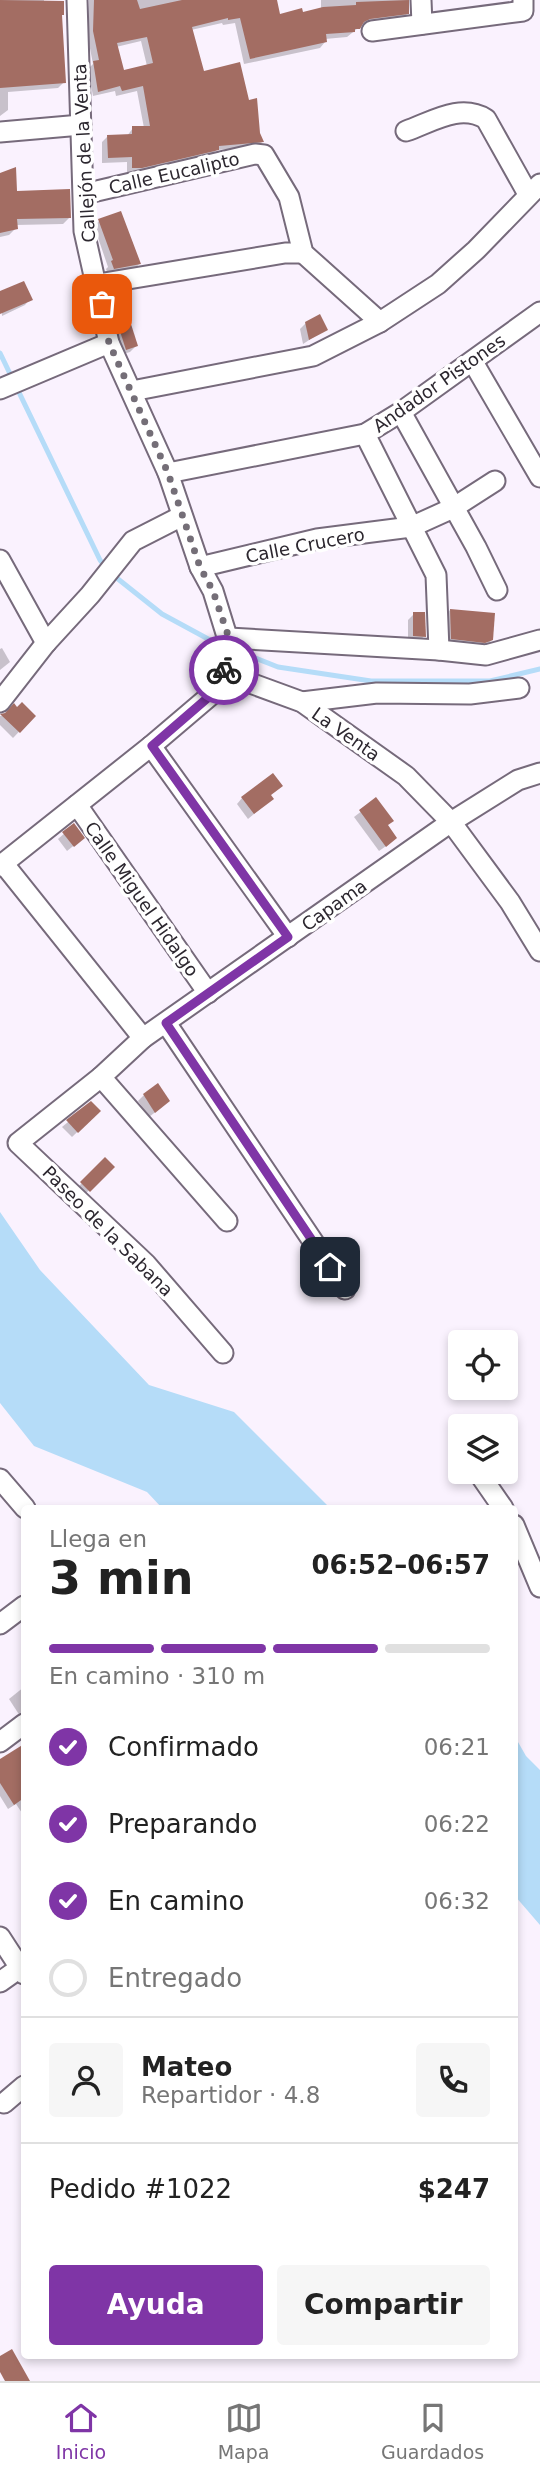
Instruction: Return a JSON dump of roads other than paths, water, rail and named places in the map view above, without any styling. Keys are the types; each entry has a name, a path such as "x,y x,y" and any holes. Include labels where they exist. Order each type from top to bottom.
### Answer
{"street":[{"name":"Callejón de la Venta","path":"77,0 84,231 98,284 109,343 168,473 200,567 213,591 227,653"},
{"path":"421,0 422,24"},
{"path":"372,31 523,5"},
{"path":"132,391 313,355 380,322 438,284 476,250 534,189 486,119 477,113 461,111 406,131"},
{"path":"0,132 81,125"},
{"name":"Calle Eucalipto","path":"84,194 255,154 264,155 289,197 303,253"},
{"path":"98,284 285,253 303,253 380,322"},
{"name":"Andador Pistones","path":"168,473 365,434 473,362 540,312"},
{"path":"3,388 109,343"},
{"path":"473,362 540,477"},
{"path":"401,412 497,590"},
{"path":"365,434 436,575 439,650"},
{"name":"Calle Crucero","path":"200,567 317,539 411,527 453,508 495,481"},
{"path":"0,702 46,643 133,541 182,516"},
{"path":"0,560 46,643"},
{"path":"143,1038 2,865 152,746 211,695 227,653 439,650 486,654 540,640"},
{"name":"La Venta","path":"227,653 406,776 451,822 510,902 540,951"},
{"path":"302,702 377,693 470,694 519,688"},
{"path":"152,746 288,937"},
{"name":"Capama","path":"18,1143 101,1077 143,1038 451,822 519,780 540,773"},
{"name":"Calle Miguel Hidalgo","path":"77,805 208,993"},
{"path":"166,1023 345,1289"},
{"path":"101,1077 227,1222"},
{"name":"Paseo de la Sabana","path":"18,1143 146,1264 223,1353"},
{"path":"0,1479 22,1505"},
{"path":"486,1484 501,1505"},
{"path":"518,1535 540,1587"},
{"path":"0,1624 21,1608"},
{"path":"0,1742 21,1726"},
{"path":"0,1937 21,1966"},
{"path":"0,1982 21,1970"},
{"path":"4,2102 21,2088"}],"water":[{"path":"0,1212 40,1270 149,1385 234,1412 327,1505 159,1505 147,1492 34,1446 0,1403"},
{"path":"518,1742 526,1756 540,1770 540,1925 518,1899"}],"waterway":[{"path":"0,353 106,568"},
{"path":"113,575 162,614 210,640 278,667 371,681 490,681 540,669"}]}
